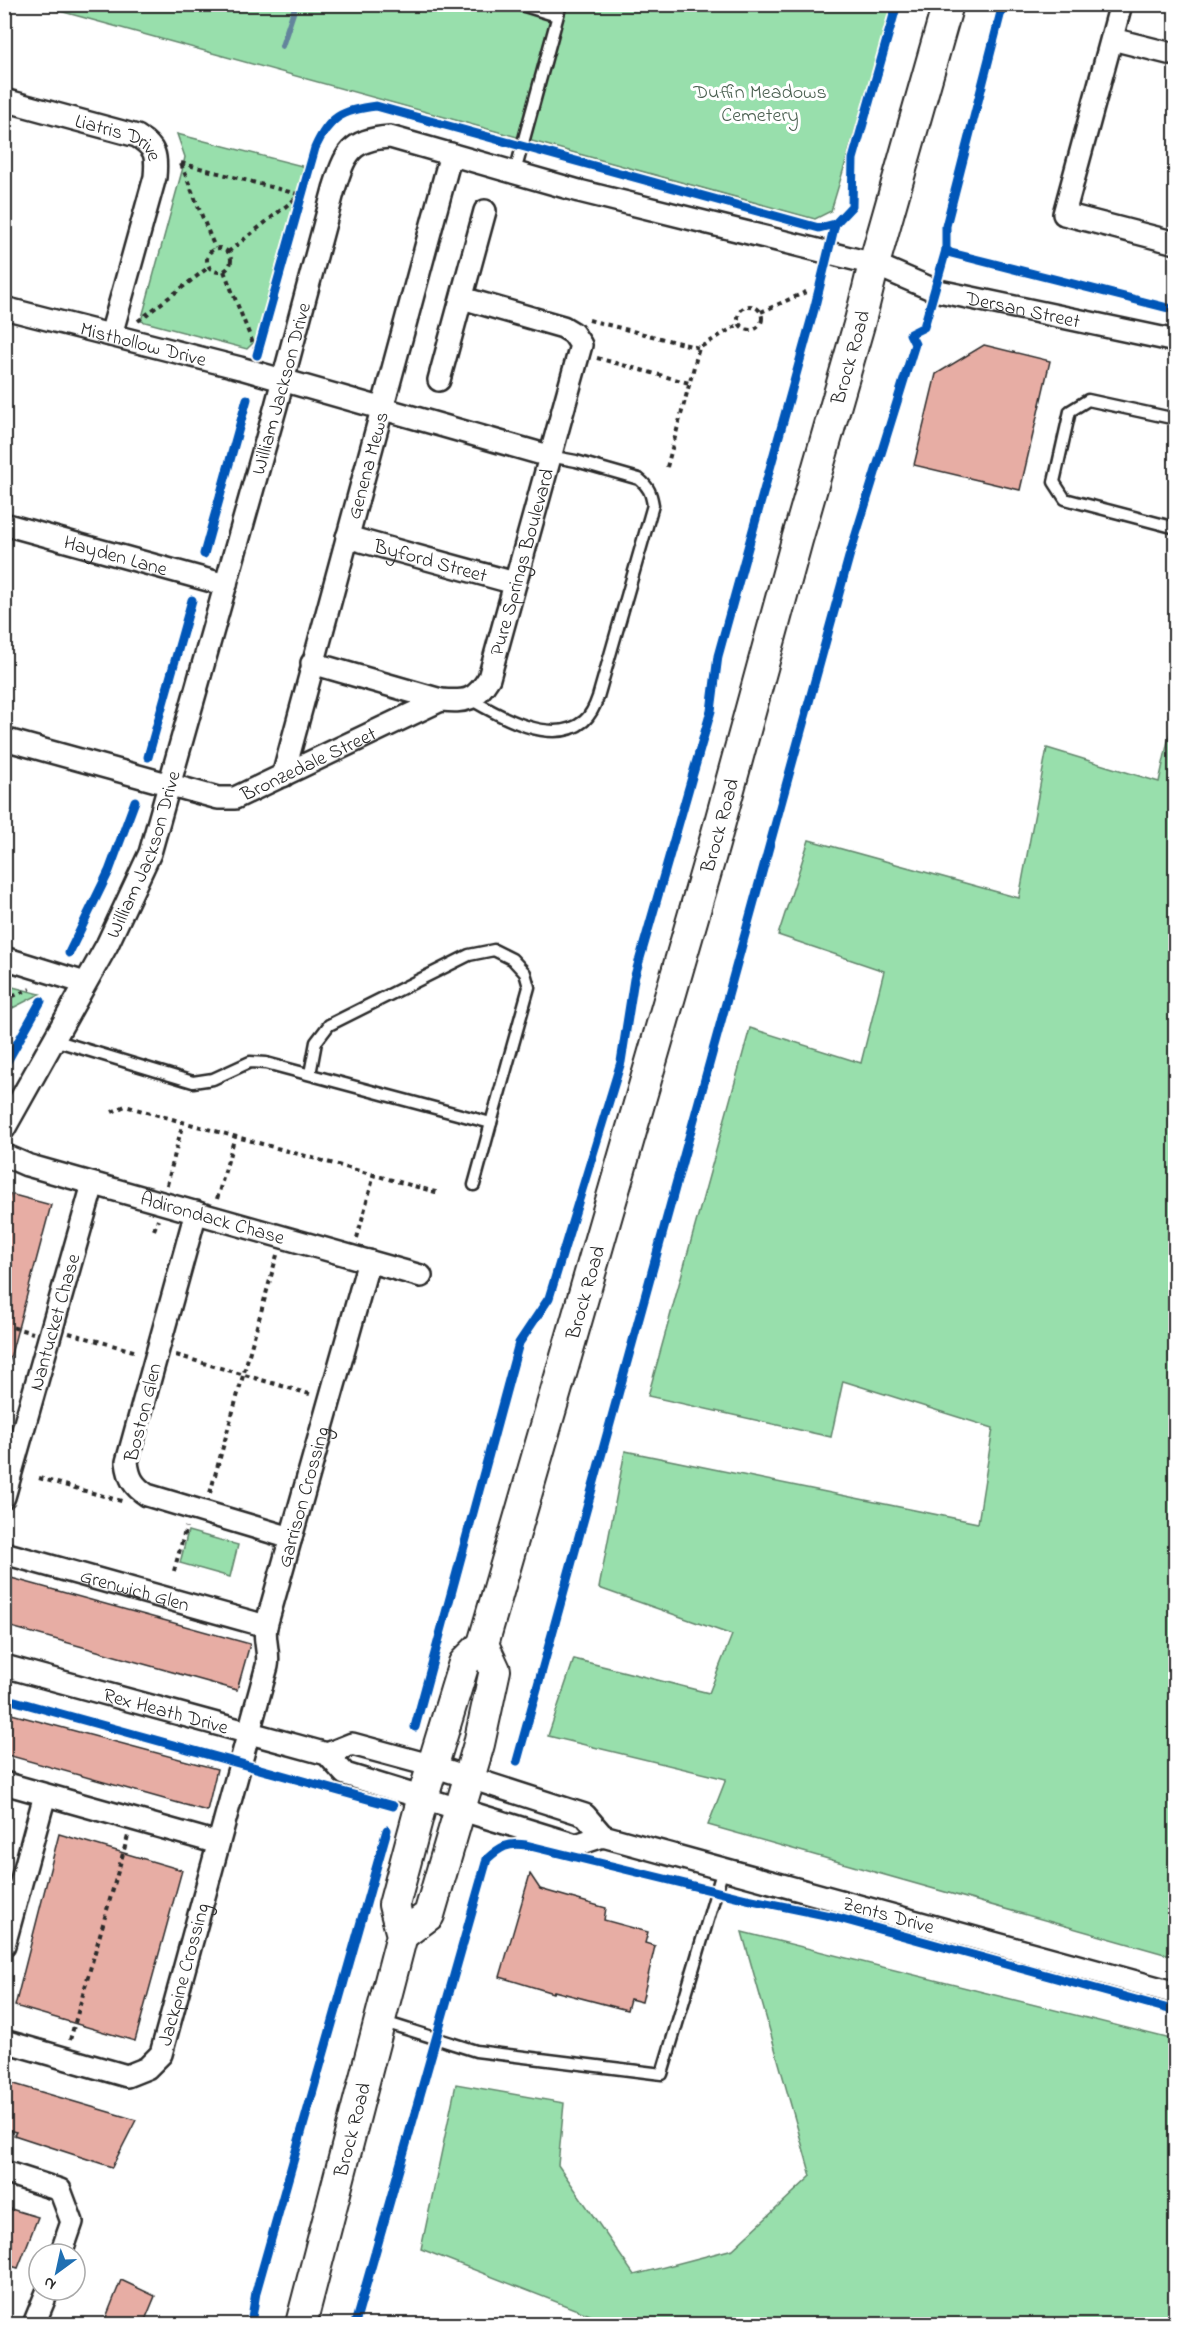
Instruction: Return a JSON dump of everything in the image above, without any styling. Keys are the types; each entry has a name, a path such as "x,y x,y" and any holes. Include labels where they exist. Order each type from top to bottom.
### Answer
{"main road":[{"name":"Brock Road","path":"301,2325 402,1935 394,1905 423,1797 464,1662 483,1644 711,855 948,4"},
{"path":"402,1935 429,1915 469,1777 495,1670 483,1644"}],"street":[{"path":"1121,4 1064,214 1176,243"},
{"path":"1112,39 1176,55"},
{"name":"Liatris Drive","path":"4,100 136,136 151,145 156,160 155,177 111,335"},
{"name":"William Jackson Drive","path":"4,1129 106,945 150,853 345,155 356,145 371,138 390,137 579,191 874,264"},
{"name":"Genena Mews","path":"283,776 451,154"},
{"path":"439,380 485,211"},
{"name":"Dersan Street","path":"874,264 934,290 1176,340"},
{"path":"462,298 563,327 573,333 581,345 549,456"},
{"name":"Misthollow Drive","path":"4,308 240,368 283,382"},
{"name":"Pure Springs Boulevard","path":"283,382 549,456 489,678 481,690 470,699"},
{"name":"Hayden Lane","path":"4,524 226,585"},
{"name":"Byford Street","path":"346,537 515,583"},
{"path":"312,663 441,700 458,702 470,699"},
{"name":"Bronzedale Street","path":"4,739 218,798 235,798 441,700"},
{"path":"4,958 85,983"},
{"name":"Adirondack Chase","path":"4,1155 27,1165 421,1276"},
{"name":"Nantucket Chase","path":"4,1497 93,1184"},
{"name":"Boston Glen","path":"196,1212 127,1462 129,1477 135,1488 147,1496 291,1538"},
{"name":"Garrison Crossing","path":"249,1733 269,1656 264,1636 266,1626 369,1261"},
{"name":"Grenwich Glen","path":"4,1553 266,1626"},
{"name":"Rex Heath Drive","path":"4,1665 327,1754 345,1774 423,1797"},
{"name":"Jackpine Crossing","path":"4,2041 127,2076 147,2068 161,2054 249,1733"},
{"path":"327,1754 352,1744 433,1766 585,1815 603,1836 576,1845 423,1797"},
{"path":"4,1783 218,1843"},
{"path":"4,1945 45,1795"},
{"name":"Zents Drive","path":"603,1836 1176,1993"},
{"path":"4,2172 60,2190 72,2222 65,2242"},
{"path":"34,2325 43,2302"}],"lane":[{"path":"518,4 557,16"},
{"path":"515,172 561,4"},
{"path":"1176,419 1088,400 1070,411 1054,483 1065,499 1176,528"},
{"path":"470,699 505,719 541,730 553,731 576,727 586,720 598,698 653,505 651,494 639,479 576,461 549,456"},
{"path":"310,1074 316,1042 329,1025 469,955 494,950 512,959 525,973 529,987 474,1185"},
{"path":"54,1040 193,1082 213,1079 250,1062 266,1063 491,1123"},
{"path":"380,2020 476,2051 662,2074 723,1869"}],"path":[{"path":"215,248 181,163 301,195 228,252"},
{"path":"215,248 222,248 228,252 230,262 224,271 218,272 209,267 207,256 215,248"},
{"path":"138,321 209,267"},
{"path":"224,271 257,355"},
{"path":"761,312 808,291"},
{"path":"747,305 761,312 761,321 756,328 747,329 739,324 737,316 747,305"},
{"path":"588,320 693,348 699,348 739,324"},
{"path":"667,467 699,348"},
{"path":"590,356 689,382"},
{"path":"4,1000 30,989"},
{"path":"112,1112 125,1106 439,1193"},
{"path":"165,1192 183,1122"},
{"path":"215,1204 235,1136"},
{"path":"356,1243 374,1175"},
{"path":"208,1501 281,1236"},
{"path":"4,1325 38,1334"},
{"path":"63,1331 146,1355"},
{"path":"169,1353 330,1400"},
{"path":"174,1571 188,1521"},
{"path":"65,2058 132,1819"}],"green space":[{"name":"Duffin Meadows Cemetery","path":"38,5 893,5 831,211 815,219"},
{"path":"177,134 306,167 259,337 247,349 141,321 185,157"},
{"path":"1175,709 1176,1957 708,1825 726,1779 548,1736 574,1659 709,1693 732,1635 599,1588 625,1451 978,1523 993,1428 843,1381 831,1437 648,1396 750,1028 861,1063 884,971 778,935 809,840 1019,898 1047,748 1159,782"},
{"path":"5,985 40,994 5,1012"},
{"path":"188,1531 238,1545 230,1577 180,1563"},
{"path":"742,1932 1175,2040 1175,2324 613,2324 421,2249 456,2084 564,2103 558,2165 634,2275 733,2249 811,2176"}],"building":[{"path":"984,345 1050,361 1020,490 914,465 936,374"},
{"path":"10,1194 51,1205 9,1362 4,1361 4,1217"},
{"path":"4,1576 250,1644 237,1690 4,1625"},
{"path":"4,1712 217,1769 207,1811 4,1754"},
{"path":"59,1834 182,1870 135,2041 15,2006"},
{"path":"530,1874 540,1889 606,1908 604,1920 648,1932 645,1943 655,1946 642,2002 630,1999 627,2010 554,1991 553,1993 500,1977"},
{"path":"4,2081 136,2120 112,2167 14,2135 16,2132 4,2129"},
{"path":"4,2207 38,2217 18,2268 4,2264"},
{"path":"121,2280 155,2296 143,2325 103,2325"}],"waterway":[{"path":"282,46 296,4"}],"cycle path":[{"path":"415,1727 519,1343 549,1298 621,1062 634,979 711,711 718,656 815,306 835,224 852,206 853,159 897,4"},
{"path":"517,1761 849,557 915,344 910,334 924,327 946,250 946,226 1003,4"},
{"path":"257,355 315,148 331,122 354,110 376,106 819,228 835,224"},
{"path":"946,250 1176,310"},
{"path":"204,554 247,399"},
{"path":"148,757 192,600"},
{"path":"69,953 109,871 135,801"},
{"path":"4,1067 41,1001"},
{"path":"4,1698 393,1806"},
{"path":"251,2324 256,2292 387,1830"},
{"path":"355,2324 487,1859 505,1846 526,1845 747,1899 835,1917 1176,2011"}]}
